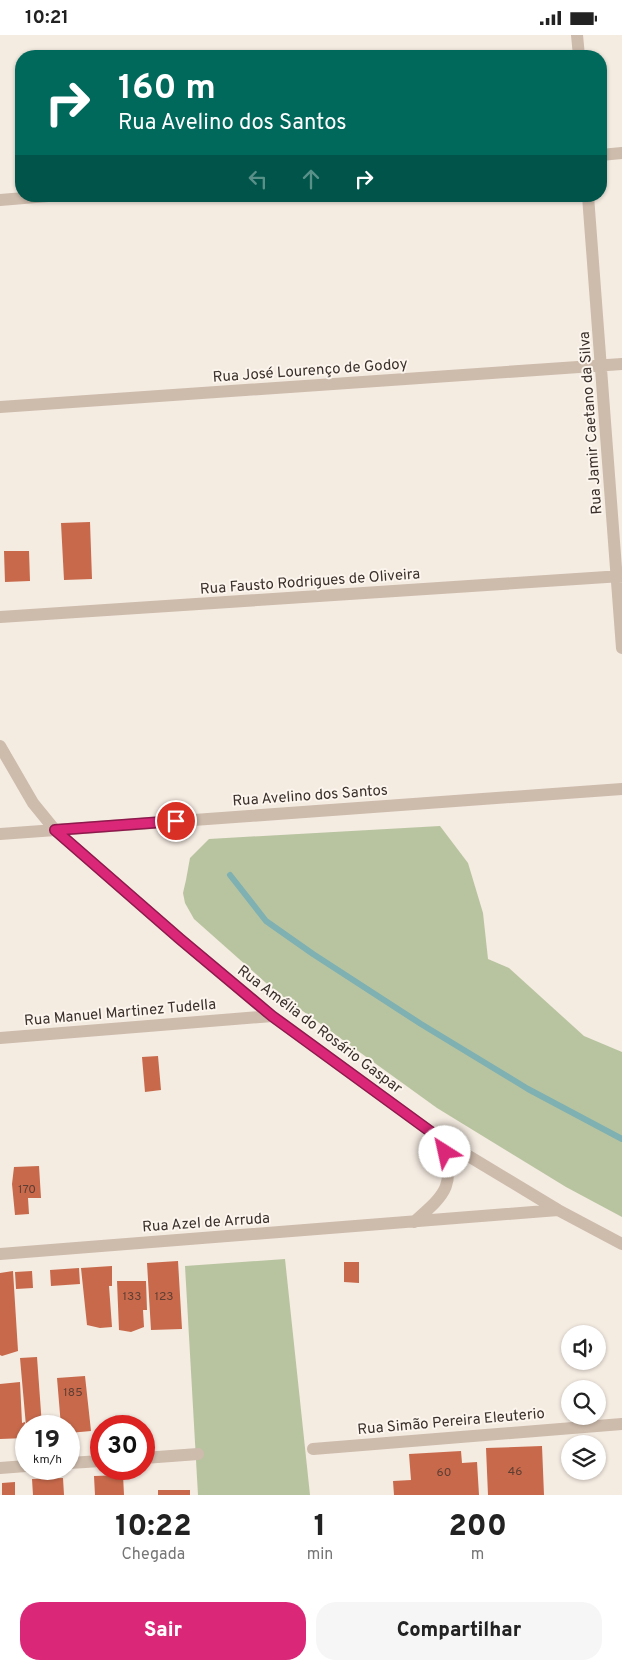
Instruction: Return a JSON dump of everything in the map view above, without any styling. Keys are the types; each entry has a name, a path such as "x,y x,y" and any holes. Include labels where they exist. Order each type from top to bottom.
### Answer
{"street":[{"path":"577,35 578,50"},
{"path":"607,154 622,153"},
{"path":"0,200 15,199"},
{"name":"Rua Jamir Caetano da Silva","path":"588,202 619,576 622,648"},
{"name":"Rua José Lourenço de Godoy","path":"0,407 622,364"},
{"name":"Rua Fausto Rodrigues de Oliveira","path":"0,617 619,576"},
{"name":"Rua Amélia do Rosário Gaspar","path":"0,746 33,803 55,830 272,1016 442,1140 558,1210 622,1244"},
{"name":"Rua Avelino dos Santos","path":"0,834 622,789"},
{"name":"Rua Manuel Martinez Tudella","path":"0,1038 272,1016"},
{"path":"414,1222 437,1202 446,1187 448,1163 442,1140"},
{"name":"Rua Azel de Arruda","path":"0,1254 558,1210"},
{"name":"Rua Simão Pereira Eleuterio","path":"313,1449 622,1424"},
{"path":"155,1457 198,1454"},
{"path":"0,1468 15,1467"}],"green space":[{"path":"440,826 468,863 483,913 488,959 509,968 584,1036 622,1052 622,1217 566,1187 437,1108 275,991 194,919 185,903 183,893 190,858 209,839"},
{"path":"285,1259 310,1495 198,1495 185,1266"}],"building":[{"path":"90,522 92,579 64,580 61,523"},
{"path":"4,551 29,551 30,581 5,582"},
{"path":"158,1056 161,1090 145,1092 142,1057"},
{"path":"39,1166 41,1198 28,1198 29,1214 15,1215 12,1184 14,1167"},
{"path":"178,1261 182,1329 151,1330 147,1263"},
{"path":"344,1262 359,1262 359,1283 344,1282"},
{"path":"112,1266 112,1286 109,1286 112,1327 100,1328 87,1325 81,1268"},
{"path":"79,1268 80,1284 51,1286 50,1270"},
{"path":"13,1271 18,1351 2,1356 0,1355 0,1273"},
{"path":"32,1271 33,1288 16,1289 15,1272"},
{"path":"117,1281 146,1281 147,1310 143,1310 144,1327 131,1332 119,1330"},
{"path":"37,1357 41,1415 25,1415 20,1358"},
{"path":"85,1376 90,1431 80,1432 80,1415 60,1415 57,1378"},
{"path":"20,1382 22,1415 15,1415 15,1438 0,1439 0,1384"},
{"path":"542,1446 544,1495 488,1495 486,1448"},
{"path":"461,1451 462,1463 477,1462 479,1495 394,1495 393,1481 411,1480 409,1454"},
{"path":"32,1480 63,1480 64,1495 33,1495"},
{"path":"94,1480 123,1480 124,1495 95,1495"},
{"path":"15,1482 15,1495 2,1495 2,1483"},
{"path":"158,1490 190,1490 190,1495 158,1495"}],"waterway":[{"path":"230,875 266,921 313,954 421,1024 528,1089 622,1139"}],"route":[{"path":"176,821 55,830 272,1016 442,1140 445,1152"}]}
